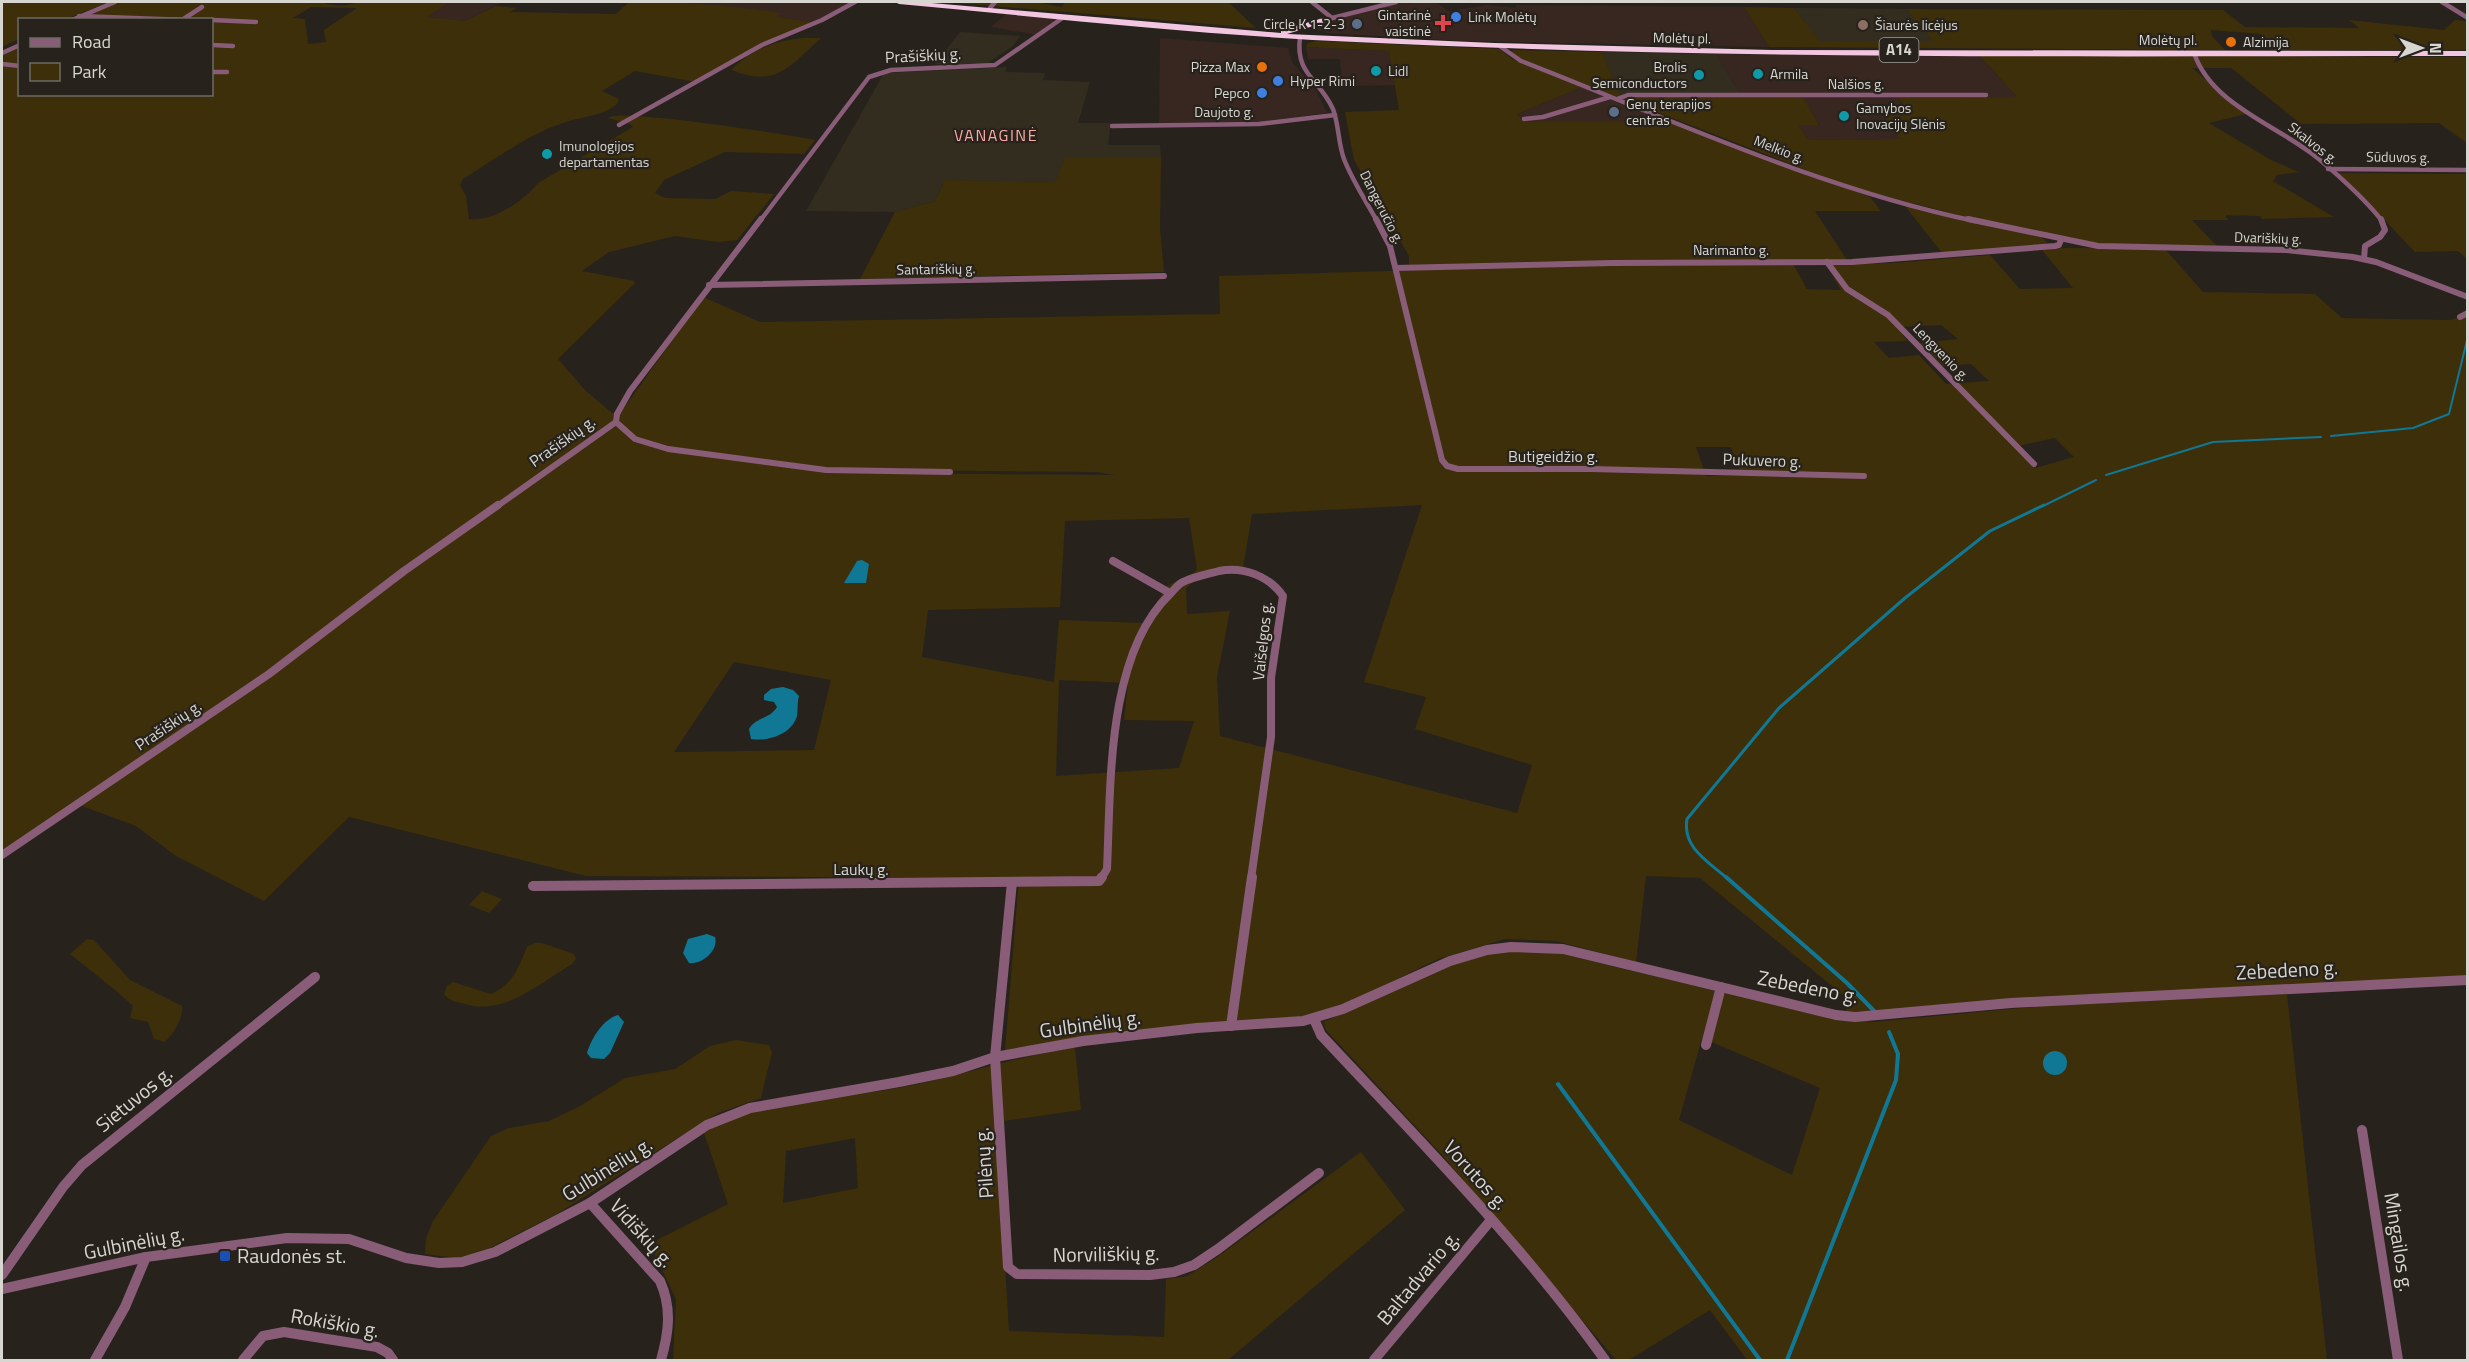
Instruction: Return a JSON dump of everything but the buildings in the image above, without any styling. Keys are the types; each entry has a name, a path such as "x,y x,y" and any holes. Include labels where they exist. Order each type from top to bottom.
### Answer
{"highway":[{"name":"Molėtų pl.","path":"899,2 1282,35 1501,46 1728,52 2468,53"},
{"name":"Molėtų pl.","path":"925,2 993,5 1282,35"},
{"path":"1282,35 1320,21"},
{"path":"1302,36 1309,26"},
{"path":"1309,26 1323,37"},
{"path":"1282,35 1298,47 1323,37"},
{"name":"Molėtų pl.","path":"1323,37 1666,48 2468,53"}],"street":[{"path":"76,18 114,2"},
{"path":"619,125 725,68 762,45 822,20 855,2"},
{"path":"1312,2 1332,18"},
{"path":"1320,21 1396,2"},
{"path":"2442,2 2468,18"},
{"path":"184,18 202,7"},
{"path":"79,16 148,18"},
{"name":"Prašiškių g.","path":"2,855 268,674 404,571 616,422 622,404 709,285 869,77 891,70 995,65 1064,17"},
{"path":"213,20 256,22"},
{"path":"1298,47 1302,36"},
{"path":"2,51 18,44"},
{"path":"213,45 233,46"},
{"name":"Melkio g.","path":"1501,46 1521,61 1858,191 2061,240"},
{"name":"Dangeručio g.","path":"1298,47 1301,66 1319,86 1335,115 1344,159 1380,223 1396,268 1442,460 1447,466"},
{"name":"Skalvos g.","path":"2194,53 2204,77 2213,88 2295,142 2328,169 2385,224 2380,237 2365,246 2364,259"},
{"path":"2,64 18,66"},
{"path":"213,72 227,72"},
{"name":"Nalšios g.","path":"1617,99 1628,95 1986,95"},
{"path":"1524,119 1543,117 1610,97"},
{"name":"Daujoto g.","path":"1112,126 1259,124 1335,115"},
{"name":"Sūduvos g.","path":"2328,169 2468,170"},
{"name":"Dvariškių g.","path":"2061,240 2107,246 2286,250 2364,259 2468,297"},
{"name":"Narimanto g.","path":"1396,268 1635,262 1827,262 1913,259 2044,247 2059,245 2061,240"},
{"name":"Lengvenio g.","path":"1827,262 1847,289 1888,315 2034,464"},
{"name":"Santariškių g.","path":"709,285 1164,276"},
{"path":"2460,316 2468,313"},
{"path":"616,422 622,431 635,439 668,449 826,470 950,472"},
{"name":"Butigeidžio g.","path":"1447,466 1458,469 1659,471"},
{"name":"Pukuvero g.","path":"1659,471 1864,476"},
{"path":"1113,561 1168,592"},
{"name":"Vaišelgos g.","path":"1012,882 1095,882 1106,875 1119,705 1140,634 1168,592 1193,577 1232,571 1262,576 1270,581 1283,596 1271,678 1273,706 1270,740 1231,1026"},
{"path":"995,1058 1012,882"},
{"name":"Laukų g.","path":"533,886 1012,882"},
{"name":"Zebedeno g.","path":"1231,1026 1291,1023 1314,1019 1450,961 1511,947 1563,949 1836,1015 1855,1017 2011,1003 2468,980"},
{"name":"Sietuvos g.","path":"2,1275 63,1187 82,1165 315,977"},
{"path":"1706,1045 1721,987"},
{"name":"Vorutos g.","path":"1314,1019 1321,1035 1559,1296 1605,1360"},
{"name":"Gulbinėlių g.","path":"2,1289 146,1257 246,1242 326,1237 349,1239 406,1258 439,1263 462,1262 495,1252 590,1203 707,1125 729,1114 800,1097 953,1071 995,1058 1083,1041 1231,1026"},
{"name":"Pilėnų g.","path":"995,1058 1008,1267"},
{"name":"Mingailos g.","path":"2362,1130 2398,1360"},
{"name":"Norviliškių g.","path":"1008,1267 1017,1274 1150,1275 1174,1272 1194,1265 1218,1249 1319,1173"},
{"name":"Vidiškių g.","path":"590,1203 601,1221 658,1276 669,1314 661,1360"},
{"name":"Baltadvario g.","path":"1374,1360 1491,1220"},
{"path":"95,1360 125,1307 146,1257"},
{"name":"Rokiškio g.","path":"243,1360 263,1336 284,1332 377,1347 388,1353 393,1360"}],"shaded area":[{"path":"449,2 503,2 465,21 428,17"},
{"path":"648,2 857,3 820,23 774,17 733,7"},
{"path":"1401,2 1436,2 1448,11 1488,5 1516,8 1516,5 1744,7 1769,47 1465,41 1327,33 1313,28 1321,23"},
{"name":"Šiaurės licėjus","path":"1794,8 1906,9 1934,41 1819,41"},
{"path":"1007,13 1059,18 1037,35 991,27"},
{"path":"960,32 1020,36 1013,46 985,65 935,64"},
{"path":"1160,38 1288,48 1292,62 1316,90 1327,113 1264,122 1159,123"},
{"path":"1306,47 1389,51 1395,85 1343,86 1340,59 1308,59"},
{"path":"1602,52 1716,54 1742,97 1619,96"},
{"path":"1716,54 1979,55 2017,97 1900,98 1905,108 1879,107 1901,139 1808,140 1799,126 1819,124 1803,98 1742,97"},
{"path":"1007,67 1005,72 1045,73 1043,80 1090,82 1078,123 1111,123 1108,145 1160,145 1161,158 1064,158 1057,182 945,180 935,201 895,212 806,211 884,73"},
{"path":"1582,87 1675,122 1523,122 1517,114"}],"green space":[{"path":"2,2 109,2 69,18 18,18 18,39 2,47"},
{"path":"118,2 322,2 349,5 357,2 449,2 428,17 465,21 496,6 517,8 510,12 616,14 629,2 648,2 742,8 780,13 776,17 814,22 763,43 696,82 635,71 602,91 619,99 611,108 539,133 463,179 460,185 466,196 469,219 498,214 525,197 538,183 633,127 630,124 608,118 619,116 706,123 815,140 804,154 725,152 664,180 655,193 665,198 715,199 731,191 774,194 737,240 718,242 675,236 609,252 582,271 635,283 558,359 585,390 612,413 622,411 703,297 760,322 1220,314 1219,276 1561,266 1793,264 1807,289 1841,290 1826,264 1895,263 1990,255 2020,289 2073,288 2042,250 2064,248 2165,249 2203,292 2315,294 2342,318 2450,320 2467,315 2467,976 1847,1012 1843,995 1700,878 1646,876 1636,962 1556,941 1505,939 1438,959 1352,1001 1284,1022 1005,1051 1019,878 586,876 349,817 264,901 176,856 136,826 74,803 2,852 2,52 18,44 18,96 213,96 213,18 78,18","holes":["311,7 357,8 324,30 326,42 308,44 305,19 293,18","1941,325 1958,339 1919,343 1943,366 1971,364 1989,381 1946,384 1919,355 1889,358 1874,342 1907,341 1897,327","2055,438 2074,457 2035,468 2014,447","1696,447 1731,447 1742,476 1706,476","855,470 1096,472 1115,475 854,473","1422,505 1364,682 1426,697 1415,729 1532,765 1517,813 1220,736 1217,677 1230,611 1187,614 1186,588 1207,570 1243,568 1252,514","1189,518 1197,569 1167,586 1144,623 1059,620 1054,682 922,657 928,610 1060,607 1065,521","734,662 831,680 814,750 674,752","1059,680 1128,683 1124,720 1194,721 1179,768 1056,776"]},
{"path":"946,2 1036,2 1062,7 1065,2 1228,2 1256,28"},
{"path":"1744,7 1794,8 1820,41 1933,41 1906,9 2223,10 2245,27 2359,28 2349,20 2444,30 2455,20 2467,21 2467,50 2271,50 2260,34 2211,30 2212,36 2225,50 1769,47"},
{"path":"804,38 821,38 782,71 760,77 731,70 764,47"},
{"path":"1317,41 1499,49 1512,59 1582,87 1517,114 1523,122 1675,122 1870,197 1881,211 1815,211 1847,260 1551,261 1409,265 1409,256 1354,160 1345,112 1399,110 1389,51 1306,47 1308,43"},
{"path":"1514,50 1602,52 1620,96 1803,97 1819,125 1799,126 1808,140 1900,139 1878,107 1905,107 1899,98 2017,97 1979,55 2467,57 2467,143 2439,123 2301,124 2231,68 2192,68 2246,114 2209,123 2271,160 2299,172 2277,175 2273,181 2334,217 2262,219 2260,216 2225,215 2228,220 2192,220 2217,246 2100,244 1962,216 1845,185 1522,60 1509,52"},
{"path":"1064,158 1161,158 1160,228 1164,272 860,279 895,212 935,201 945,180 1056,182"},
{"path":"2334,173 2467,174 2467,259 2458,251 2415,252 2378,213"},
{"path":"1905,206 2041,237 2047,242 1943,254"},
{"path":"482,891 502,899 489,913 469,905"},
{"path":"87,939 94,940 130,980 182,1006 180,1021 165,1042 154,1039 148,1022 130,1018 133,1006 70,954"},
{"path":"535,943 542,943 574,954 576,959 572,964 508,1002 479,1007 451,1000 444,994 447,986 453,982 491,994 510,981 527,947"},
{"path":"1541,949 1803,1012 1873,1022 2043,1006 2287,994 2327,1360 1747,1360 1710,1310 1629,1360 1616,1360 1443,1156 1326,1030 1323,1022 1459,962 1498,952","holes":["1702,1038 1820,1088 1792,1175 1679,1120"]},
{"path":"736,1040 769,1045 772,1052 761,1098 718,1113 555,1215 480,1253 456,1258 425,1254 426,1238 433,1221 491,1136 509,1128 549,1121 582,1105 625,1078 675,1069 710,1046"},
{"path":"1075,1047 1081,1110 996,1122 1009,1331 1164,1337 1166,1279 1187,1276 1216,1258 1361,1152 1405,1210 1228,1360 673,1360 676,1299 653,1251 657,1240 728,1204 704,1133 747,1113 772,1107 898,1088","holes":["855,1138 858,1188 783,1203 786,1151"]}],"water":[{"path":"862,560 869,564 866,583 844,583 857,561"},
{"path":"783,687 793,690 799,696 797,716 794,722 785,732 772,738 751,739 749,729 752,725 771,714 777,707 774,702 764,700 764,695 771,689"},
{"path":"707,934 715,937 716,942 712,952 699,962 689,963 683,953 688,939"},
{"path":"618,1015 624,1022 610,1053 604,1059 591,1058 587,1053 591,1042 607,1021"},
{"path":"2055,1051 2060,1052 2066,1058 2066,1068 2060,1074 2055,1075 2050,1074 2044,1068 2043,1063 2044,1058 2050,1052"}],"waterway":[{"path":"2331,436 2413,428 2449,414 2468,336"},
{"path":"2106,475 2213,442 2321,437"},
{"path":"2041,507 2096,480"},
{"path":"1728,879 1698,854 1689,838 1687,819 1779,708 1905,598 1990,531 2044,505"},
{"path":"1726,877 1847,983 1875,1012"},
{"path":"1787,1360 1896,1080 1898,1054 1889,1032"},
{"path":"1558,1084 1760,1360"}],"place":[{"name":"Link Molėtų","path":"1456,17"},
{"name":"Gintarinė vaistinė","path":"1443,23"},
{"name":"Circle K 1-2-3","path":"1357,24"},
{"name":"Šiaurės licėjus","path":"1863,25"},
{"name":"Alzimija","path":"2231,42"},
{"name":"Pizza Max","path":"1262,67"},
{"name":"Lidl","path":"1376,71"},
{"name":"Armila","path":"1758,74"},
{"name":"Brolis Semiconductors","path":"1699,75"},
{"name":"Hyper Rimi","path":"1278,81"},
{"name":"Pepco","path":"1262,93"},
{"name":"Genų terapijos centras","path":"1614,112"},
{"name":"Gamybos Inovacijų Slėnis","path":"1844,116"},
{"name":"Imunologijos departamentas","path":"547,154"},
{"name":"Raudonės st.","path":"225,1256"}],"district":[{"name":"VANAGINĖ","path":"996,135"}]}
